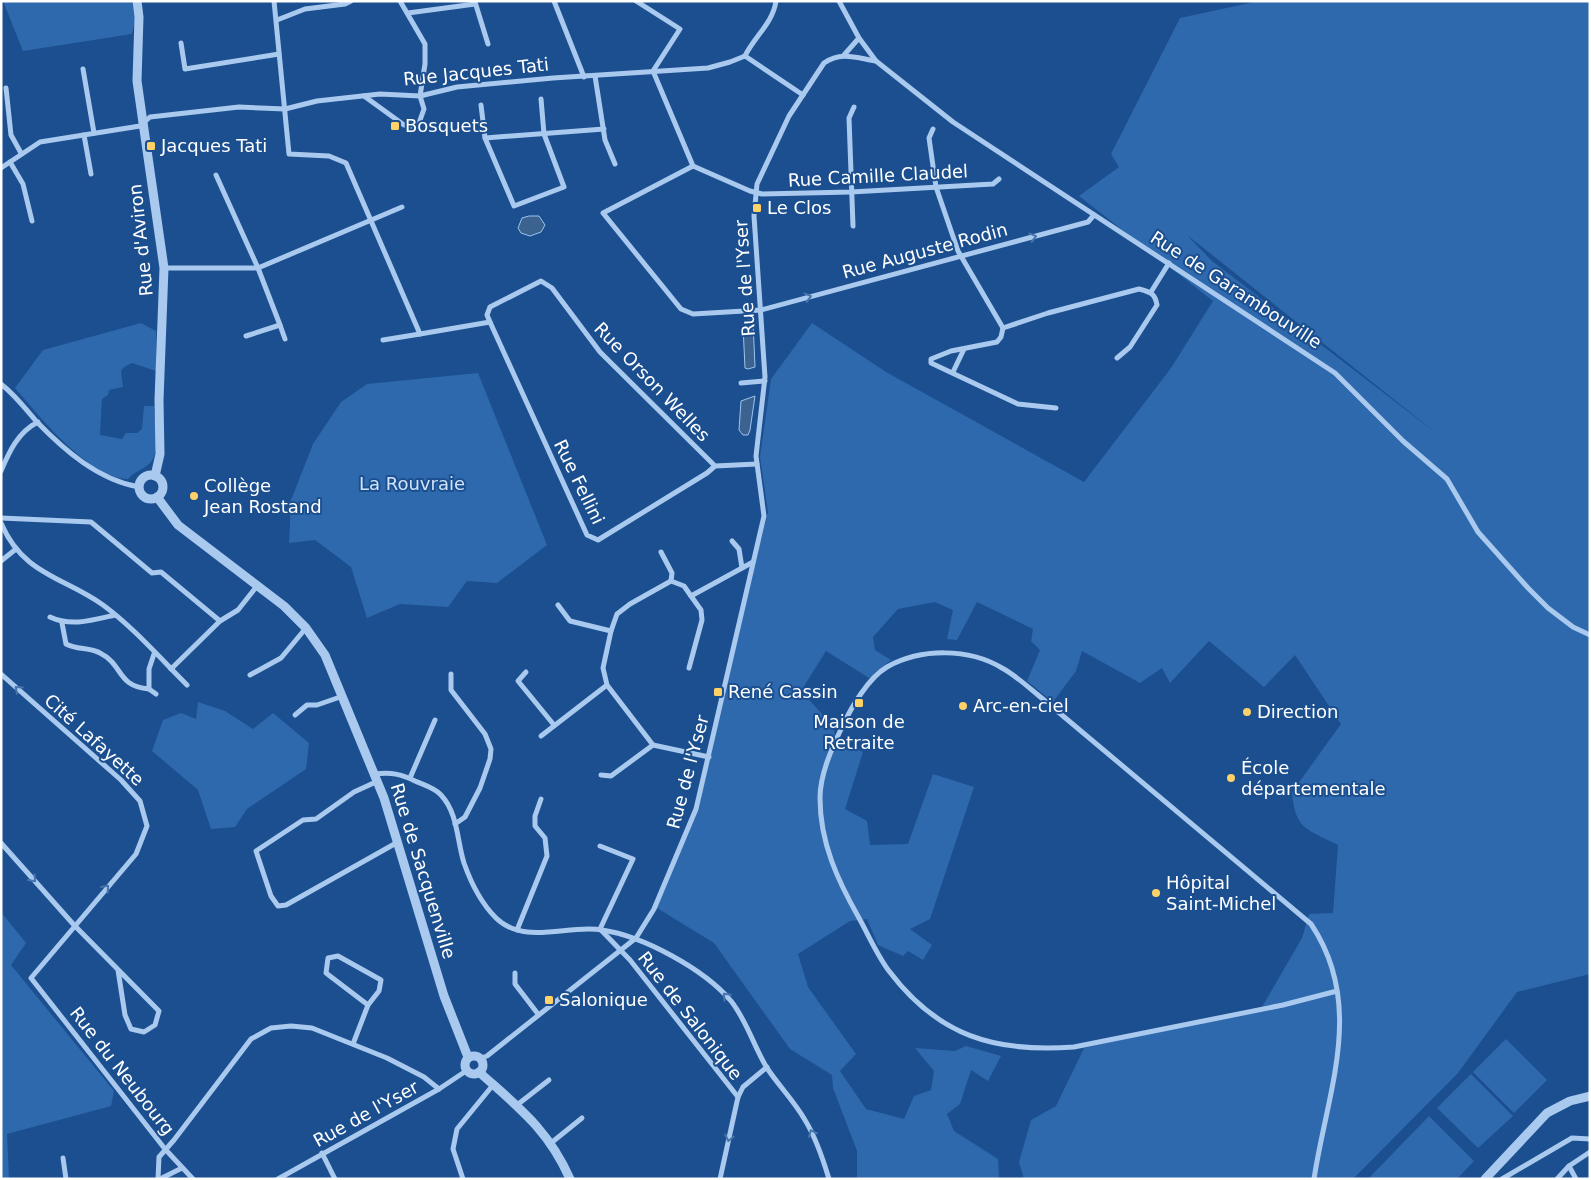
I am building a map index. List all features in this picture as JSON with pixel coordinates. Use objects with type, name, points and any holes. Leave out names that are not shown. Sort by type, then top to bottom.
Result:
[{"type":"street","name":"Rue d'Aviron","points":[[137,1],[139,17],[137,81],[164,268],[159,400],[160,454],[155,476]]},
{"type":"street","points":[[274,1],[289,154],[328,156],[346,164],[420,334]]},
{"type":"street","points":[[277,20],[305,9],[346,4],[351,1]]},
{"type":"street","points":[[364,96],[393,118],[410,126],[419,123],[424,109],[420,96],[425,64],[425,44],[400,1]]},
{"type":"street","points":[[554,1],[584,77]]},
{"type":"street","points":[[636,1],[680,29],[653,71],[693,166],[756,193]]},
{"type":"street","points":[[776,1],[772,16],[752,41],[745,56],[803,95]]},
{"type":"street","name":"Rue de Garambouville","points":[[839,1],[859,38],[876,61],[953,122],[1335,374],[1402,441],[1447,479],[1478,532],[1528,588],[1548,608],[1573,626],[1590,635]]},
{"type":"street","points":[[408,13],[475,3],[488,44]]},
{"type":"street","name":"Rue de l'Yser","points":[[480,1058],[636,938],[654,909],[687,835],[696,809],[764,516],[757,464],[757,443],[764,382],[754,216],[756,193],[760,175],[769,155],[824,62],[844,55],[859,38]]},
{"type":"street","points":[[181,43],[185,69],[279,54]]},
{"type":"street","points":[[844,55],[876,61]]},
{"type":"street","name":"Rue Jacques Tati","points":[[1,168],[40,142],[140,126],[150,117],[240,107],[285,109],[317,101],[380,94],[420,96],[457,87],[553,78],[708,68],[745,56]]},
{"type":"street","points":[[83,69],[94,133]]},
{"type":"street","points":[[595,76],[604,129],[604,140],[615,164]]},
{"type":"street","points":[[6,88],[11,135],[21,153]]},
{"type":"street","points":[[481,105],[485,138],[514,206],[564,187],[544,134],[541,99]]},
{"type":"street","points":[[853,226],[848,118],[854,107]]},
{"type":"street","points":[[485,138],[604,129]]},
{"type":"street","points":[[933,129],[929,138],[941,208],[961,256],[1003,328],[1001,337],[997,342],[931,359],[931,363],[1018,404],[1056,408]]},
{"type":"street","points":[[84,135],[91,174]]},
{"type":"street","points":[[10,162],[23,184],[32,221]]},
{"type":"street","name":"Rue Auguste Rodin","points":[[693,166],[603,213],[684,312],[693,314],[761,310],[1088,222],[1094,215]]},
{"type":"street","points":[[216,175],[258,268],[286,339]]},
{"type":"street","name":"Rue Camille Claudel","points":[[756,193],[851,192],[992,184],[999,179]]},
{"type":"street","points":[[164,268],[258,268],[402,207]]},
{"type":"street","points":[[1151,292],[1169,263]]},
{"type":"street","name":"Rue Orson Welles","points":[[490,322],[487,315],[490,308],[541,281],[552,288],[600,352],[714,466]]},
{"type":"street","points":[[1003,328],[1048,313],[1139,289],[1151,292],[1156,298],[1157,305],[1130,347],[1118,358]]},
{"type":"street","points":[[383,340],[490,322]]},
{"type":"street","name":"Rue Fellini","points":[[490,322],[587,536],[598,540],[707,473],[714,466]]},
{"type":"street","points":[[246,336],[280,325]]},
{"type":"street","points":[[952,372],[964,349]]},
{"type":"street","points":[[741,383],[764,382]]},
{"type":"street","points":[[1,384],[74,456],[101,475],[122,485],[139,488],[145,497],[157,497],[161,492],[162,484],[155,476],[144,477],[139,488]]},
{"type":"street","points":[[1,471],[8,454],[23,431],[38,422]]},
{"type":"street","points":[[714,466],[757,464]]},
{"type":"street","name":"Rue de Sacquenville","points":[[157,497],[178,525],[284,606],[306,628],[325,656],[377,777],[444,996],[468,1057]]},
{"type":"street","points":[[1,518],[91,522],[152,573],[161,572],[220,621]]},
{"type":"street","points":[[1,523],[7,537],[16,549],[39,571],[102,604],[115,614],[187,685]]},
{"type":"street","points":[[732,540],[739,549],[742,568]]},
{"type":"street","points":[[1,561],[16,549]]},
{"type":"street","points":[[661,552],[672,574],[671,581]]},
{"type":"street","points":[[691,596],[753,562]]},
{"type":"street","points":[[671,581],[684,586],[701,610],[702,620],[689,668]]},
{"type":"street","points":[[671,581],[630,604],[617,614],[611,631],[603,668],[607,685],[653,745],[708,758]]},
{"type":"street","points":[[171,669],[220,621],[238,610],[257,586]]},
{"type":"street","points":[[558,605],[570,621],[611,631]]},
{"type":"street","points":[[50,617],[62,623],[87,621],[115,614]]},
{"type":"street","points":[[62,623],[66,644],[72,648],[99,652],[110,660],[129,685],[149,689],[156,694]]},
{"type":"street","points":[[250,675],[281,658],[306,628]]},
{"type":"street","points":[[1314,1179],[1338,1064],[1339,1011],[1337,991],[1326,950],[1311,924],[1002,667],[970,654],[948,652],[915,656],[886,668],[854,700],[834,744],[820,797],[824,829],[833,870],[888,969],[907,993],[933,1018],[982,1040],[1007,1046],[1041,1049],[1074,1047],[1283,1005],[1337,991]]},
{"type":"street","points":[[149,689],[149,669],[154,654]]},
{"type":"street","points":[[526,672],[518,681],[554,725]]},
{"type":"street","name":"Cité Lafayette","points":[[1,674],[121,780],[140,801],[148,826],[136,854],[74,924],[31,978]]},
{"type":"street","points":[[451,674],[451,690],[485,734],[491,749],[490,759],[480,788],[466,818],[455,824]]},
{"type":"street","points":[[541,736],[607,685]]},
{"type":"street","points":[[295,715],[307,705],[317,705],[343,696]]},
{"type":"street","points":[[410,778],[435,720]]},
{"type":"street","points":[[601,775],[611,776],[653,745]]},
{"type":"street","points":[[398,842],[286,905],[278,906],[271,896],[256,851],[303,820],[316,819],[377,777],[395,772],[441,795],[455,824],[464,862],[478,896],[497,918],[517,930],[535,932],[600,929],[636,938],[646,945],[684,962],[710,979],[732,1002],[767,1067],[806,1120],[822,1154],[829,1179]]},
{"type":"street","points":[[517,930],[548,856],[545,838],[535,826],[535,816],[541,799]]},
{"type":"street","points":[[1,843],[74,924],[159,1011],[156,1025],[144,1032],[131,1029],[125,1014],[118,970]]},
{"type":"street","points":[[600,846],[632,858],[600,929]]},
{"type":"street","name":"Rue de Salonique","points":[[600,929],[621,951],[738,1097]]},
{"type":"street","points":[[353,1044],[368,1005],[379,991],[382,980],[338,956],[328,958],[326,973],[368,1005]]},
{"type":"street","points":[[515,973],[515,984],[538,1014]]},
{"type":"street","name":"Rue du Neubourg","points":[[31,978],[165,1149],[193,1179]]},
{"type":"street","points":[[182,1168],[159,1179],[159,1157],[251,1039],[271,1028],[291,1026],[312,1028],[353,1044],[424,1077],[439,1089]]},
{"type":"street","points":[[475,1056],[480,1058],[483,1067],[479,1072],[474,1074],[466,1071],[464,1064],[468,1057],[475,1056]]},
{"type":"street","points":[[720,1179],[738,1097],[743,1087],[767,1067]]},
{"type":"street","name":"Rue de l'Yser","points":[[278,1179],[439,1089],[466,1071]]},
{"type":"street","points":[[479,1072],[517,1105],[551,1143],[570,1179]]},
{"type":"street","points":[[517,1105],[549,1080]]},
{"type":"street","points":[[462,1179],[454,1149],[457,1129],[493,1085]]},
{"type":"street","points":[[1486,1179],[1547,1113],[1570,1101],[1590,1096]]},
{"type":"street","points":[[551,1143],[582,1118]]},
{"type":"street","points":[[1502,1179],[1572,1138],[1590,1139]]},
{"type":"street","points":[[1557,1179],[1569,1166],[1590,1152]]},
{"type":"street","points":[[322,1154],[335,1179]]},
{"type":"street","points":[[62,1158],[66,1179]]},
{"type":"street","points":[[1569,1166],[1576,1179]]},
{"type":"green space","points":[[3,1],[132,1],[135,21],[132,34],[23,51]]},
{"type":"green space","points":[[1259,1],[1590,1],[1590,974],[1517,992],[1458,1073],[1353,1179],[1024,1179],[1019,1162],[1031,1120],[1056,1106],[1084,1048],[1262,1007],[1302,938],[1309,914],[1333,913],[1338,845],[1304,827],[1296,814],[1292,792],[1341,724],[1295,655],[1264,687],[1209,641],[1170,683],[1162,668],[1140,683],[1082,651],[1076,671],[1053,702],[1027,681],[1040,650],[1031,641],[1033,629],[977,602],[957,640],[947,639],[953,610],[935,602],[898,609],[873,637],[875,650],[891,660],[869,678],[826,651],[801,691],[834,727],[835,739],[863,752],[845,809],[867,821],[870,845],[908,844],[933,774],[974,787],[930,919],[910,929],[932,945],[923,960],[908,951],[903,956],[878,945],[867,919],[850,921],[798,954],[808,987],[856,1054],[840,1071],[866,1109],[904,1119],[914,1096],[931,1090],[934,1071],[915,1048],[955,1051],[966,1046],[1001,1056],[988,1081],[971,1070],[960,1104],[947,1114],[954,1131],[998,1159],[999,1179],[857,1179],[857,1151],[833,1088],[832,1075],[790,1049],[714,943],[657,908],[699,806],[731,659],[768,512],[760,457],[771,379],[812,323],[886,372],[1084,482],[1171,368],[1213,301],[1079,196],[1119,167],[1111,154],[1180,18]],"holes":[[[1187,235],[1440,436],[1212,261]]]},
{"type":"green space","points":[[141,323],[156,331],[156,371],[132,363],[124,367],[121,371],[123,387],[109,390],[108,395],[102,399],[100,435],[122,439],[126,433],[137,433],[142,429],[144,406],[154,406],[157,444],[154,458],[128,479],[113,476],[82,458],[51,429],[15,388],[43,350]]},
{"type":"green space","name":"La Rouvraie","points":[[478,373],[547,545],[497,583],[467,581],[448,607],[400,604],[367,618],[351,567],[315,540],[289,543],[291,500],[313,444],[341,402],[367,384]]},
{"type":"green space","points":[[198,702],[225,711],[253,729],[273,713],[309,743],[306,769],[247,809],[235,827],[211,829],[198,790],[152,751],[163,720],[181,713],[196,719]]},
{"type":"green space","points":[[1,912],[26,943],[11,965],[114,1091],[111,1106],[7,1134],[9,1179],[1,1179]]},
{"type":"green space","points":[[1506,1039],[1547,1080],[1514,1113],[1473,1072]]},
{"type":"green space","points":[[1471,1074],[1513,1116],[1478,1148],[1437,1108]]},
{"type":"green space","points":[[1429,1116],[1474,1161],[1457,1179],[1368,1179]]},
{"type":"shaded area","points":[[539,216],[545,225],[541,232],[530,236],[521,233],[518,228],[522,218]]},
{"type":"shaded area","points":[[744,321],[753,321],[755,367],[748,369],[745,368],[743,326]]},
{"type":"shaded area","points":[[755,396],[750,430],[748,435],[743,435],[739,430],[741,401]]},
{"type":"place","name":"Bosquets","points":[[395,126]]},
{"type":"place","name":"Jacques Tati","points":[[151,146]]},
{"type":"place","name":"Le Clos","points":[[757,208]]},
{"type":"place","name":"Collège Jean Rostand","points":[[194,496]]},
{"type":"place","name":"René Cassin","points":[[718,692]]},
{"type":"place","name":"Maison de Retraite","points":[[859,703]]},
{"type":"place","name":"Arc-en-ciel","points":[[963,706]]},
{"type":"place","name":"Direction","points":[[1247,712]]},
{"type":"place","name":"École départementale","points":[[1231,778]]},
{"type":"place","name":"Hôpital Saint-Michel","points":[[1156,893]]},
{"type":"place","name":"Salonique","points":[[549,1000]]}]
